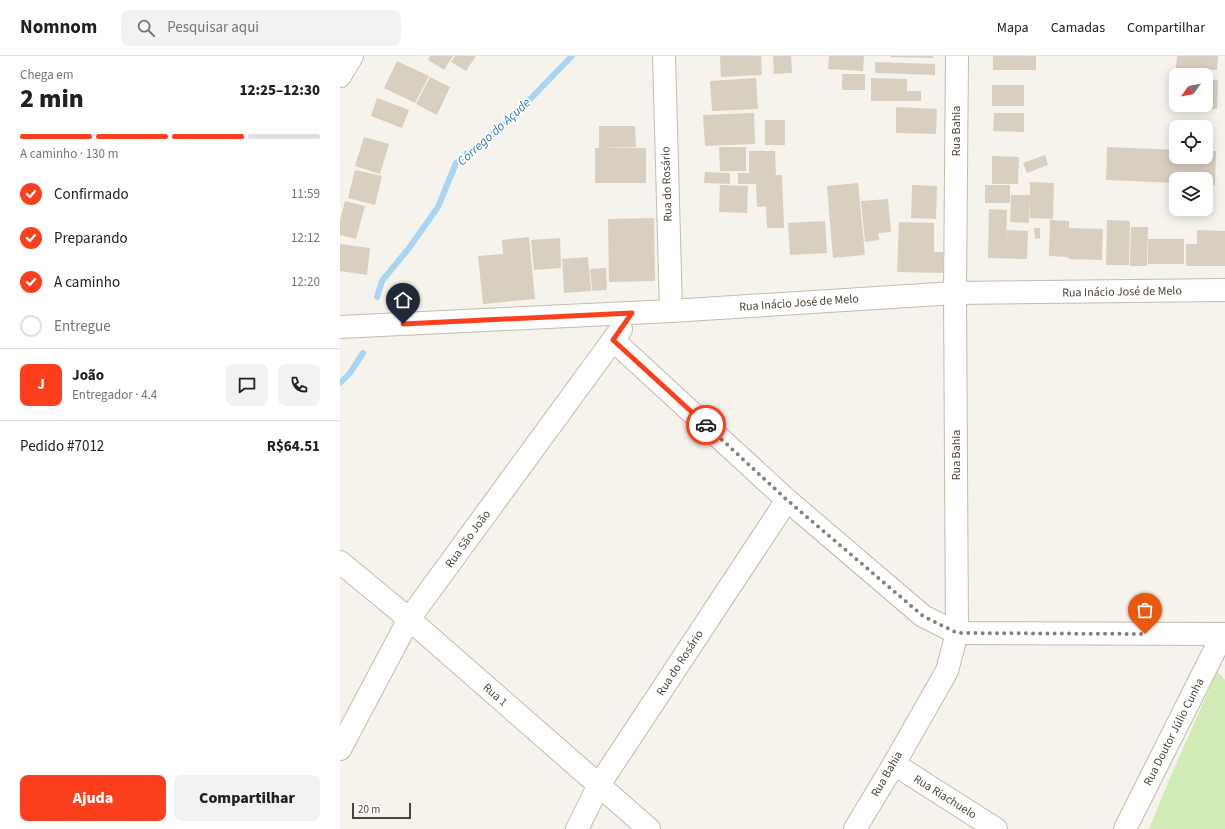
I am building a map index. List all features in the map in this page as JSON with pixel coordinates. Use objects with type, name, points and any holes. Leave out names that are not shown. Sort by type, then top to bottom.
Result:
[{"type":"street","points":[[340,76],[352,56]]},
{"type":"street","name":"Rua do Rosário","points":[[664,56],[671,311]]},
{"type":"street","name":"Rua Bahia","points":[[855,829],[947,671],[957,633],[955,294],[957,56]]},
{"type":"street","name":"Rua Inácio José de Melo","points":[[340,327],[671,311],[955,294],[1225,290]]},
{"type":"street","name":"Rua São João","points":[[340,749],[409,619],[632,313]]},
{"type":"street","points":[[613,340],[787,500],[923,616],[957,633],[1224,634]]},
{"type":"street","name":"Rua do Rosário","points":[[577,829],[599,786],[787,500]]},
{"type":"street","name":"Rua 1","points":[[340,562],[409,619],[649,829]]},
{"type":"street","name":"Rua Doutor Júlio Cunha","points":[[1125,829],[1224,634]]},
{"type":"street","name":"Rua Riachuelo","points":[[894,764],[996,829]]},
{"type":"green space","points":[[1217,671],[1225,680],[1225,829],[1149,829],[1164,792]]},
{"type":"building","points":[[430,56],[453,56],[444,70],[428,60]]},
{"type":"building","points":[[455,56],[476,56],[466,71],[451,62]]},
{"type":"building","points":[[720,56],[761,56],[762,75],[721,77]]},
{"type":"building","points":[[773,56],[791,56],[792,73],[774,74]]},
{"type":"building","points":[[829,56],[864,56],[863,71],[828,69]]},
{"type":"building","points":[[933,56],[933,58],[890,57]]},
{"type":"building","points":[[993,56],[1036,56],[1036,70],[993,70]]},
{"type":"building","points":[[1177,56],[1218,56],[1217,70],[1213,70],[1213,68],[1176,68]]},
{"type":"building","points":[[397,61],[429,76],[415,103],[384,88]]},
{"type":"building","points":[[875,62],[935,64],[935,75],[875,73]]},
{"type":"building","points":[[842,74],[865,74],[865,90],[842,90]]},
{"type":"building","points":[[430,77],[450,87],[437,115],[416,104]]},
{"type":"building","points":[[756,78],[758,109],[712,111],[710,81]]},
{"type":"building","points":[[871,78],[907,79],[907,91],[921,91],[921,101],[871,101]]},
{"type":"building","points":[[1213,80],[1218,80],[1217,109],[1213,109]]},
{"type":"building","points":[[992,85],[1024,85],[1024,106],[992,106]]},
{"type":"building","points":[[377,98],[409,110],[402,128],[371,116]]},
{"type":"building","points":[[896,107],[937,109],[936,134],[896,133]]},
{"type":"building","points":[[754,113],[755,144],[705,146],[703,115]]},
{"type":"building","points":[[994,113],[1024,113],[1024,132],[993,131]]},
{"type":"building","points":[[765,120],[785,120],[785,145],[765,145]]},
{"type":"building","points":[[599,126],[635,126],[636,147],[599,148]]},
{"type":"building","points":[[364,137],[389,144],[380,174],[355,166]]},
{"type":"building","points":[[719,147],[746,147],[746,171],[720,171]]},
{"type":"building","points":[[1107,147],[1169,150],[1169,164],[1213,164],[1213,151],[1216,151],[1215,185],[1213,185],[1213,172],[1169,172],[1169,183],[1106,180]]},
{"type":"building","points":[[595,148],[646,148],[646,183],[595,183]]},
{"type":"building","points":[[749,151],[775,151],[776,175],[782,175],[784,228],[767,228],[766,206],[757,207],[756,184],[738,184],[738,173],[749,173]]},
{"type":"building","points":[[1045,155],[1048,165],[1027,173],[1023,163]]},
{"type":"building","points":[[992,156],[1019,157],[1018,184],[992,184]]},
{"type":"building","points":[[355,170],[382,176],[375,205],[348,198]]},
{"type":"building","points":[[705,172],[730,173],[730,184],[704,183]]},
{"type":"building","points":[[1030,182],[1054,183],[1053,219],[1030,218],[1030,200],[1029,223],[1010,222],[1011,195],[1030,195]]},
{"type":"building","points":[[858,183],[865,255],[833,258],[827,186]]},
{"type":"building","points":[[720,185],[748,186],[747,213],[719,212]]},
{"type":"building","points":[[912,185],[937,186],[936,219],[911,218]]},
{"type":"building","points":[[985,185],[1010,185],[1010,203],[985,203]]},
{"type":"building","points":[[888,199],[891,232],[878,233],[879,240],[865,242],[861,201]]},
{"type":"building","points":[[345,201],[365,206],[356,239],[340,235],[340,221]]},
{"type":"building","points":[[989,209],[1007,210],[1006,247],[1007,230],[1028,231],[1027,259],[988,258]]},
{"type":"building","points":[[654,218],[655,281],[609,282],[608,219]]},
{"type":"building","points":[[1050,220],[1069,221],[1069,228],[1103,229],[1102,260],[1068,259],[1069,257],[1049,256]]},
{"type":"building","points":[[1107,220],[1130,221],[1129,265],[1106,265]]},
{"type":"building","points":[[825,221],[827,253],[790,255],[788,223]]},
{"type":"building","points":[[899,222],[934,223],[934,252],[943,252],[943,273],[897,272]]},
{"type":"building","points":[[1131,227],[1148,227],[1147,266],[1130,266]]},
{"type":"building","points":[[1034,228],[1040,228],[1040,238],[1035,239]]},
{"type":"building","points":[[1197,230],[1225,231],[1225,266],[1186,266],[1186,244],[1197,244]]},
{"type":"building","points":[[529,237],[535,299],[483,304],[478,256],[503,254],[502,240]]},
{"type":"building","points":[[560,238],[561,268],[534,270],[531,240]]},
{"type":"building","points":[[1148,239],[1184,239],[1184,264],[1148,264]]},
{"type":"building","points":[[340,244],[370,248],[367,275],[340,271]]},
{"type":"building","points":[[588,257],[591,291],[564,293],[562,259]]},
{"type":"building","points":[[606,268],[607,290],[592,291],[590,269]]},
{"type":"waterway","name":"Córrego do Açude","points":[[377,297],[382,281],[409,248],[438,207],[456,163],[509,121],[572,56]]},
{"type":"waterway","name":"Córrego do Açude","points":[[340,383],[350,373],[363,353]]},
{"type":"way so far","points":[[706,425],[787,500],[923,616],[957,633],[1145,634]]},
{"type":"route","points":[[403,324],[632,313],[613,340],[706,425]]}]
